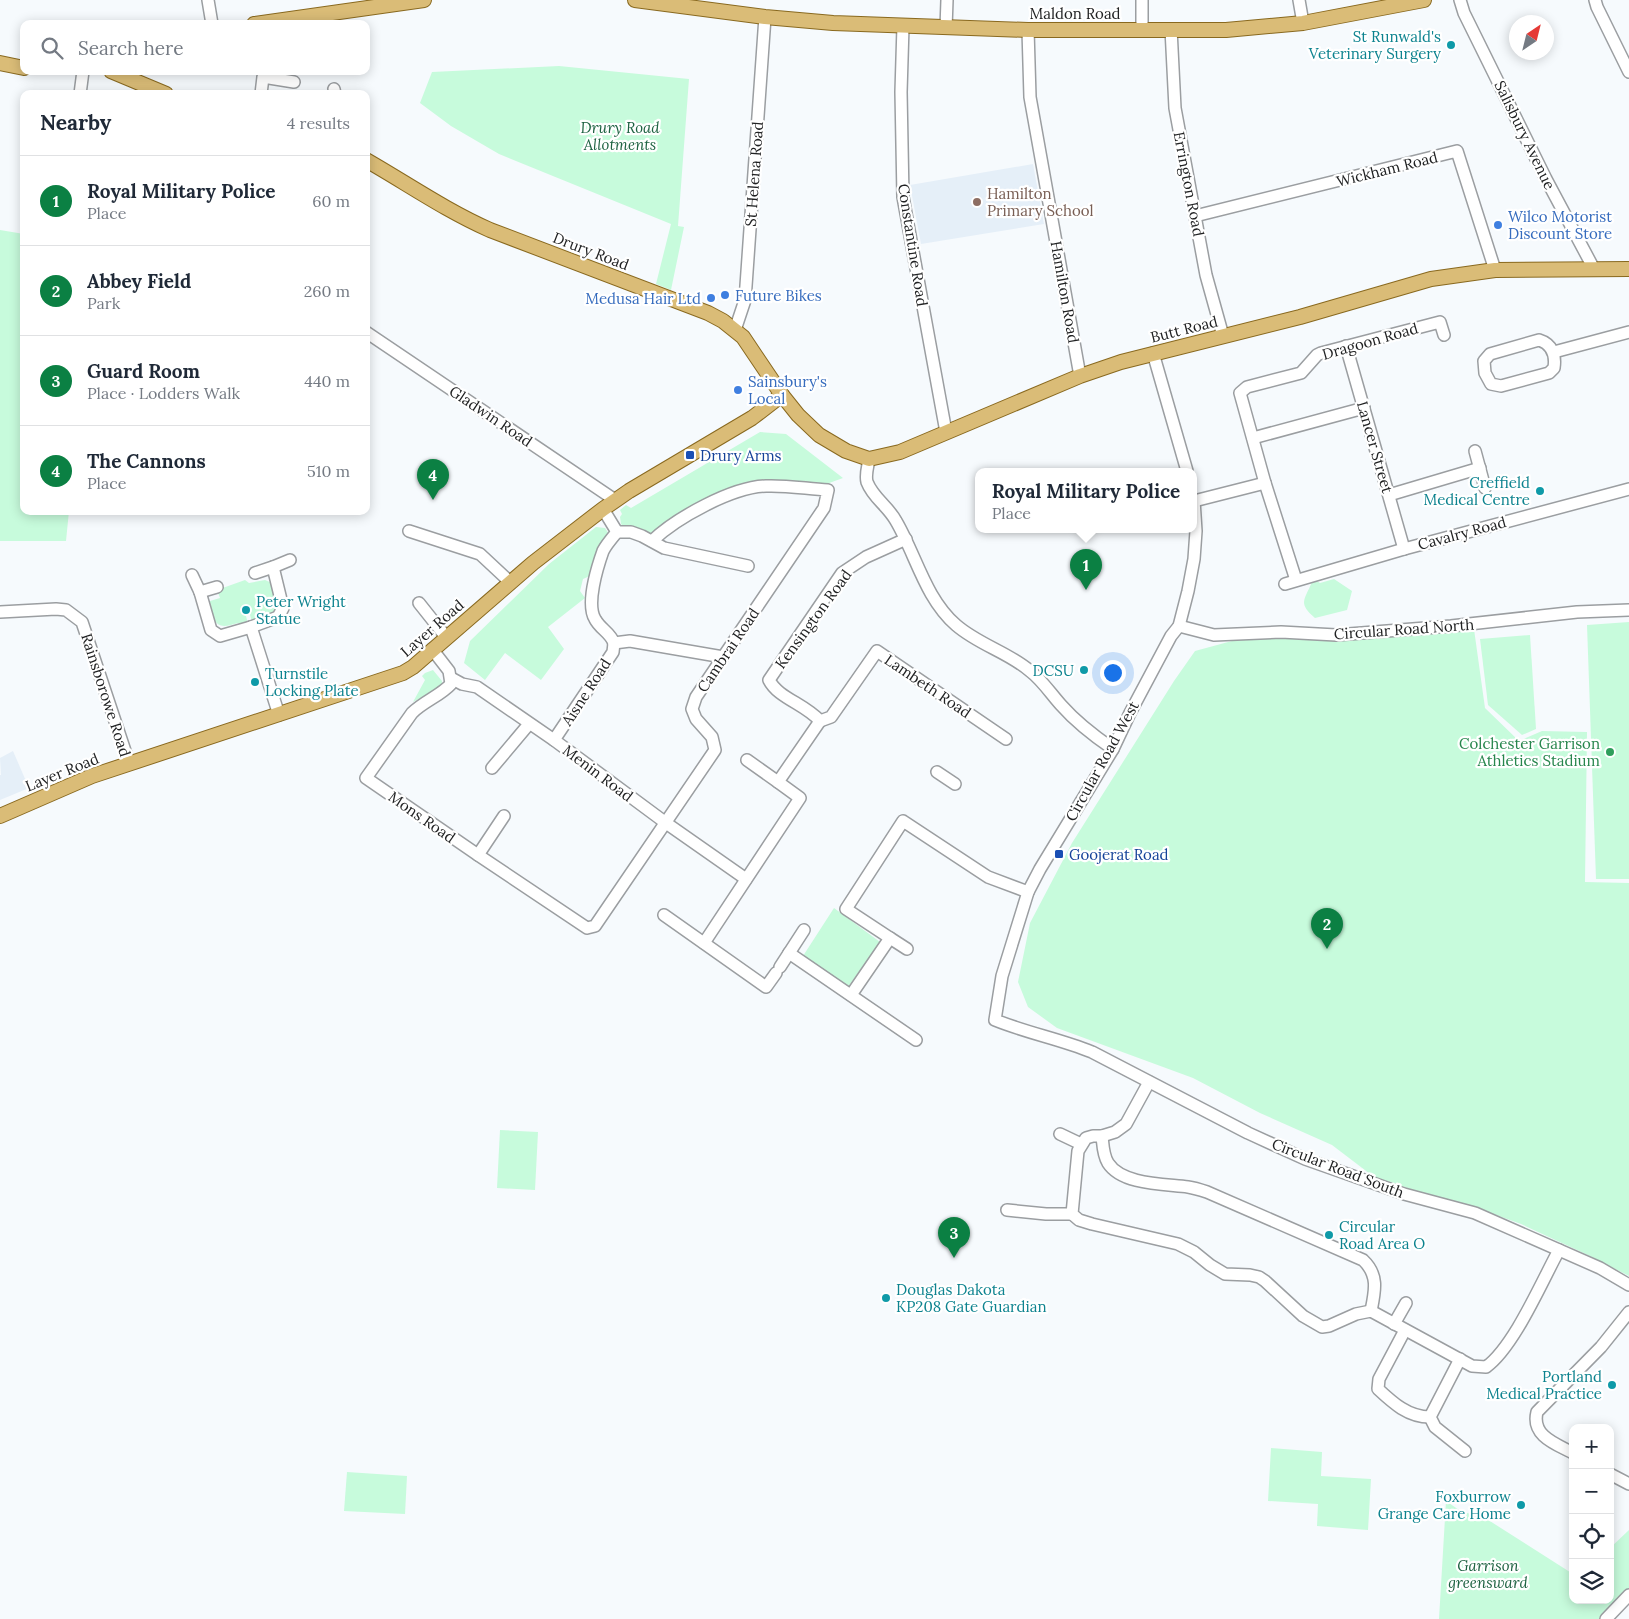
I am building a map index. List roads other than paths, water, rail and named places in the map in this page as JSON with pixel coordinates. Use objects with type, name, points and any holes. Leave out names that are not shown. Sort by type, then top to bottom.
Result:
[{"type":"main road","points":[[282,20],[424,0]]},
{"type":"main road","name":"Maldon Road","points":[[635,0],[765,17],[833,23],[1028,30],[1226,30],[1303,23],[1424,0]]},
{"type":"main road","points":[[0,63],[20,67]]},
{"type":"main road","points":[[121,75],[157,90]]},
{"type":"main road","points":[[147,75],[148,86]]},
{"type":"main road","name":"Drury Road","points":[[370,163],[426,198],[490,230],[723,320],[746,342],[782,395]]},
{"type":"main road","name":"Butt Road","points":[[869,459],[900,452],[1080,376],[1153,353],[1300,317],[1431,279],[1495,270],[1629,269]]},
{"type":"main road","points":[[782,395],[798,415],[819,435],[846,451],[869,459]]},
{"type":"main road","name":"Layer Road","points":[[0,816],[57,790],[128,763],[392,678],[412,667],[532,563],[615,500],[752,418],[782,395]]},
{"type":"street","points":[[208,0],[211,20]]},
{"type":"street","points":[[946,28],[947,0]]},
{"type":"street","points":[[1142,0],[1142,29]]},
{"type":"street","points":[[1299,0],[1303,23]]},
{"type":"street","name":"Salisbury Avenue","points":[[1460,0],[1464,13],[1538,162],[1594,269]]},
{"type":"street","points":[[1595,0],[1597,8],[1629,72]]},
{"type":"street","name":"St Helena Road","points":[[735,330],[745,300],[765,17]]},
{"type":"street","name":"Constantine Road","points":[[903,26],[901,92],[903,198],[946,432]]},
{"type":"street","name":"Errington Road","points":[[1171,29],[1175,108],[1206,275],[1223,336]]},
{"type":"street","name":"Hamilton Road","points":[[1028,30],[1030,97],[1080,376]]},
{"type":"street","points":[[81,90],[82,75]]},
{"type":"street","points":[[261,90],[263,77],[294,82]]},
{"type":"street","name":"Wickham Road","points":[[1195,216],[1457,151],[1495,270]]},
{"type":"street","name":"Dragoon Road","points":[[1265,483],[1240,393],[1247,386],[1300,373],[1317,355],[1346,346],[1440,322],[1444,335]]},
{"type":"street","points":[[1554,352],[1629,332]]},
{"type":"street","name":"Gladwin Road","points":[[370,335],[615,500]]},
{"type":"street","points":[[1539,340],[1546,342],[1554,352],[1554,368],[1549,372],[1501,386],[1491,384],[1485,373],[1484,362],[1490,354],[1539,340]]},
{"type":"street","name":"Lancer Street","points":[[1346,346],[1404,548]]},
{"type":"street","points":[[1153,353],[1186,468]]},
{"type":"street","points":[[1253,438],[1364,408]]},
{"type":"street","points":[[1475,451],[1485,488]]},
{"type":"street","points":[[869,459],[866,479],[874,495],[895,518],[931,594],[956,625],[981,644],[1013,659],[1032,672],[1062,706],[1095,737],[1113,749]]},
{"type":"street","points":[[1389,495],[1480,468]]},
{"type":"street","points":[[1197,500],[1265,483]]},
{"type":"street","name":"Cavalry Road","points":[[1265,483],[1290,582],[1404,548],[1629,489]]},
{"type":"street","name":"Cambrai Road","points":[[587,928],[595,926],[715,750],[712,737],[696,719],[692,709],[696,697],[824,508],[828,490],[766,486],[737,492],[715,501],[672,524],[652,541]]},
{"type":"street","points":[[603,509],[616,532],[631,532],[664,548],[748,566]]},
{"type":"street","points":[[409,531],[480,554],[510,582]]},
{"type":"street","name":"Aisne Road","points":[[554,740],[612,652],[614,643],[611,635],[596,621],[591,604],[604,550],[616,532]]},
{"type":"street","name":"Circular Road West","points":[[995,1020],[1002,976],[1028,892],[1113,749],[1170,636],[1179,626],[1194,559],[1196,533]]},
{"type":"street","name":"Kensington Road","points":[[820,721],[812,712],[773,689],[768,680],[842,573],[866,556],[906,539]]},
{"type":"street","points":[[255,573],[290,560]]},
{"type":"street","points":[[192,575],[200,592],[211,630],[220,636],[278,617],[283,608],[273,567]]},
{"type":"street","points":[[200,592],[217,587]]},
{"type":"street","points":[[419,604],[446,637]]},
{"type":"street","name":"Rainsborowe Road","points":[[0,612],[66,610],[82,622],[128,763]]},
{"type":"street","name":"Circular Road North","points":[[1179,626],[1214,635],[1281,632],[1336,635],[1451,626],[1577,612],[1629,610]]},
{"type":"street","points":[[251,627],[279,715]]},
{"type":"street","name":"Aisne Road","points":[[614,643],[630,641],[723,657]]},
{"type":"street","points":[[432,649],[456,681]]},
{"type":"street","name":"Lambeth Road","points":[[820,721],[831,718],[877,651],[1006,739]]},
{"type":"street","name":"Menin Road","points":[[456,681],[477,687],[746,878]]},
{"type":"street","name":"Mons Road","points":[[456,681],[446,690],[420,705],[412,713],[366,778],[587,928]]},
{"type":"street","points":[[778,782],[820,721]]},
{"type":"street","points":[[492,768],[529,724]]},
{"type":"street","points":[[704,943],[800,798],[747,760]]},
{"type":"street","points":[[937,772],[955,784]]},
{"type":"street","points":[[478,855],[504,816]]},
{"type":"street","points":[[907,949],[846,909],[903,821],[988,876],[1028,892]]},
{"type":"street","points":[[664,916],[766,987],[804,930]]},
{"type":"street","points":[[851,995],[890,938]]},
{"type":"street","points":[[789,953],[916,1040]]},
{"type":"street","name":"Circular Road South","points":[[995,1020],[1014,1028],[1065,1041],[1092,1052],[1248,1133],[1305,1159],[1404,1194],[1474,1213],[1600,1268],[1629,1285]]},
{"type":"street","points":[[1072,1214],[1078,1151],[1081,1144],[1086,1138],[1115,1132],[1126,1124],[1149,1082]]},
{"type":"street","points":[[1060,1134],[1081,1144]]},
{"type":"street","points":[[1102,1136],[1105,1157],[1116,1171],[1155,1185],[1188,1187],[1207,1192],[1363,1260],[1371,1267],[1374,1274],[1371,1311]]},
{"type":"street","points":[[1007,1210],[1046,1218],[1072,1214],[1079,1220],[1092,1224],[1178,1244],[1194,1252],[1225,1274],[1259,1277],[1303,1316],[1322,1327],[1329,1326],[1356,1314],[1371,1311],[1478,1368],[1486,1367],[1490,1364],[1504,1348],[1531,1305],[1559,1250]]},
{"type":"street","points":[[1394,1324],[1406,1303]]},
{"type":"street","points":[[1569,1451],[1547,1439],[1538,1430],[1535,1419],[1537,1412],[1601,1347],[1629,1312]]},
{"type":"street","points":[[1405,1330],[1379,1379],[1378,1389],[1410,1414],[1430,1417]]},
{"type":"street","points":[[1430,1417],[1460,1359]]},
{"type":"street","points":[[1430,1417],[1435,1427],[1458,1440],[1466,1451]]},
{"type":"street","points":[[1614,1476],[1629,1484]]},
{"type":"street","points":[[1606,1619],[1629,1595]]},
{"type":"place","name":"St Runwald's Veterinary Surgery","points":[[1451,45]]},
{"type":"place","name":"Hamilton Primary School","points":[[977,202]]},
{"type":"place","name":"Wilco Motorist Discount Store","points":[[1498,225]]},
{"type":"place","name":"Future Bikes","points":[[725,295]]},
{"type":"place","name":"Medusa Hair Ltd","points":[[711,298]]},
{"type":"place","name":"Sainsbury's Local","points":[[738,390]]},
{"type":"place","name":"Drury Arms","points":[[690,455]]},
{"type":"place","name":"Creffield Medical Centre","points":[[1540,491]]},
{"type":"place","name":"The Cannons","points":[[433,500]]},
{"type":"place","name":"Royal Military Police","points":[[1086,590]]},
{"type":"place","name":"Peter Wright Statue","points":[[246,610]]},
{"type":"place","name":"DCSU","points":[[1084,670]]},
{"type":"place","name":"Turnstile Locking Plate","points":[[255,682]]},
{"type":"place","name":"Colchester Garrison Athletics Stadium","points":[[1610,752]]},
{"type":"place","name":"Goojerat Road","points":[[1059,854]]},
{"type":"place","name":"Abbey Field","points":[[1327,949]]},
{"type":"place","name":"Circular Road Area O","points":[[1329,1235]]},
{"type":"place","name":"Guard Room","points":[[954,1258]]},
{"type":"place","name":"Douglas Dakota KP208 Gate Guardian","points":[[886,1298]]},
{"type":"place","name":"Portland Medical Practice","points":[[1612,1385]]},
{"type":"place","name":"Foxburrow Grange Care Home","points":[[1521,1505]]},
{"type":"park label","name":"Drury Road Allotments","points":[[620,136]]},
{"type":"park label","name":"Garrison greensward","points":[[1488,1574]]}]
